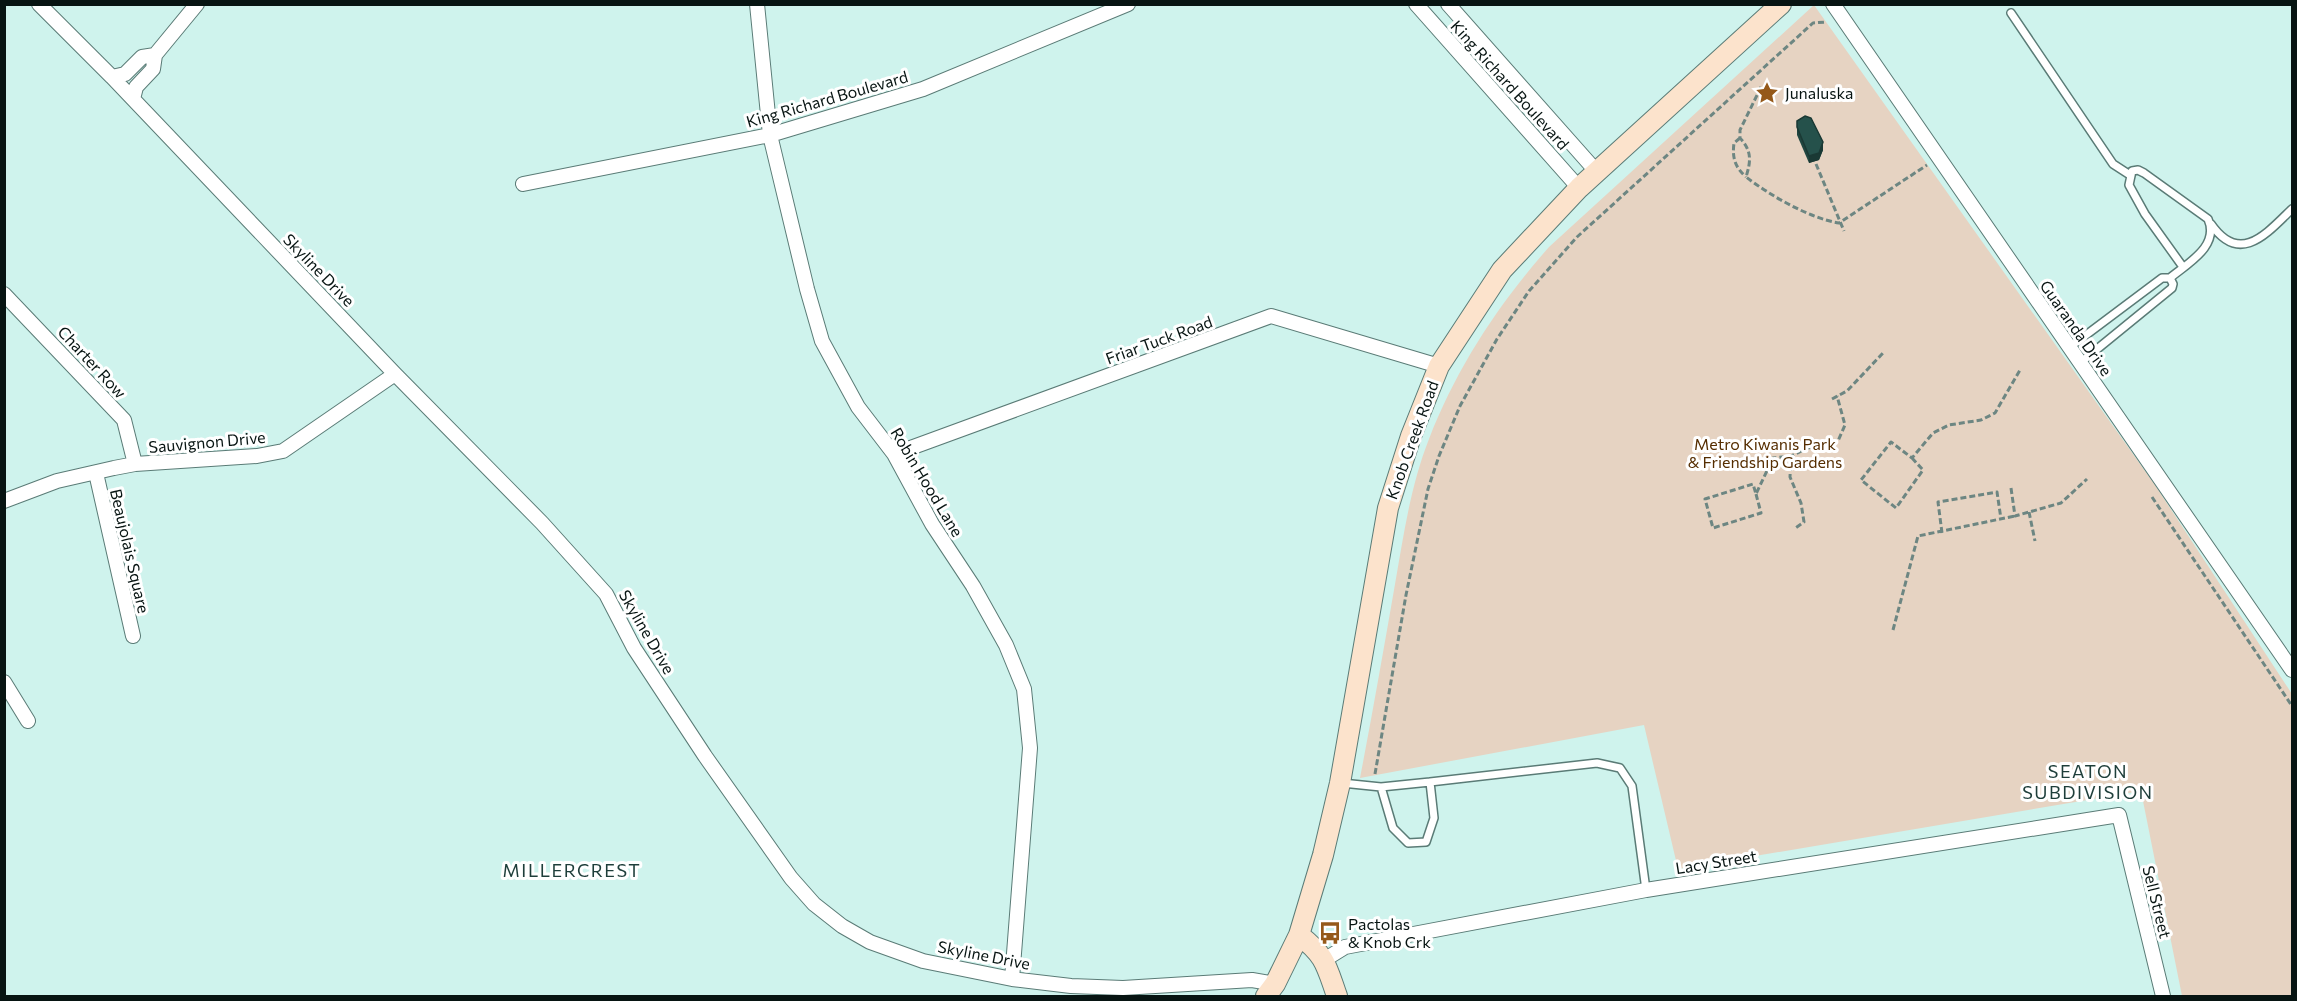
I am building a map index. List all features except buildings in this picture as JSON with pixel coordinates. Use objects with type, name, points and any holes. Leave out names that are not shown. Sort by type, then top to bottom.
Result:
[{"type":"main road","name":"Knob Creek Road","points":[[1270,990],[1299,935],[1323,855],[1340,783],[1388,508],[1411,436],[1439,366],[1502,270],[1579,188],[1781,4]]},
{"type":"main road","points":[[1299,935],[1317,949],[1324,960],[1337,996]]},
{"type":"street","name":"Skyline Drive","points":[[39,4],[112,77],[394,374],[542,523],[606,594],[634,648],[705,756],[791,878],[814,904],[842,926],[870,942],[923,961],[1012,979],[1071,986],[1123,988],[1252,980],[1270,990]]},
{"type":"street","points":[[133,99],[136,87],[153,69],[155,55],[197,4]]},
{"type":"street","name":"Robin Hood Lane","points":[[757,4],[770,135],[807,289],[822,341],[858,407],[894,454],[932,524],[973,586],[1006,645],[1024,689],[1030,748],[1012,979]]},
{"type":"street","name":"King Richard Boulevard","points":[[523,184],[770,135],[924,89],[1128,4]]},
{"type":"street","name":"King Richard Boulevard","points":[[1448,4],[1596,171]]},
{"type":"street","name":"Guaranda Drive","points":[[1833,4],[2292,670]]},
{"type":"street","name":"King Richard Boulevard","points":[[1416,5],[1579,188]]},
{"type":"street","points":[[112,77],[126,74],[142,57],[155,55]]},
{"type":"street","name":"Charter Row","points":[[4,294],[124,420],[135,464]]},
{"type":"street","name":"Friar Tuck Road","points":[[894,454],[1271,316],[1439,366]]},
{"type":"street","name":"Sauvignon Drive","points":[[4,501],[57,481],[135,464],[219,460],[283,451],[394,374]]},
{"type":"street","name":"Beaujolais Square","points":[[96,473],[133,636]]},
{"type":"street","points":[[4,681],[28,721]]},
{"type":"street","name":"Lacy Street","points":[[1324,960],[1346,947],[1646,890],[2119,814]]},
{"type":"street","name":"Sell Street","points":[[2119,814],[2163,996]]},
{"type":"lane","points":[[2011,13],[2113,164],[2130,175]]},
{"type":"lane","points":[[2184,267],[2145,214],[2129,185],[2132,171],[2138,170],[2144,173],[2208,219],[2218,235],[2238,244],[2249,243],[2263,236],[2292,209]]},
{"type":"lane","points":[[2070,347],[2162,278],[2170,278],[2205,249],[2211,224]]},
{"type":"lane","points":[[2080,363],[2172,288],[2170,278]]},
{"type":"lane","points":[[1340,783],[1377,787],[1597,763],[1620,768],[1632,786],[1646,890]]},
{"type":"lane","points":[[1377,787],[1394,828],[1408,843],[1426,842],[1434,818],[1430,782]]},
{"type":"path","points":[[1377,787],[1406,595],[1428,489],[1460,406],[1497,339],[1529,291],[1577,237],[1814,23],[1826,22],[1830,25]]},
{"type":"path","points":[[1746,177],[1751,161],[1748,146],[1740,138],[1740,130],[1761,87]]},
{"type":"path","points":[[1740,138],[1734,142],[1733,152],[1736,168],[1746,177],[1800,209],[1825,220],[1839,223],[1928,164]]},
{"type":"path","points":[[1816,164],[1844,231]]},
{"type":"path","points":[[1832,399],[1847,391],[1883,353]]},
{"type":"path","points":[[1912,458],[1933,434],[1949,425],[1980,420],[1995,413],[2020,370]]},
{"type":"path","points":[[1756,494],[1753,484],[1705,499],[1713,528],[1761,513],[1756,494],[1773,458],[1791,456],[1808,448],[1838,441],[1845,425],[1837,396]]},
{"type":"path","points":[[1891,442],[1912,458],[1923,470],[1896,508],[1860,480],[1891,442]]},
{"type":"path","points":[[1791,456],[1790,477],[1801,503],[1804,522],[1794,529]]},
{"type":"path","points":[[1893,630],[1917,536],[1942,533],[2061,503],[2087,479]]},
{"type":"path","points":[[2011,488],[2015,516]]},
{"type":"path","points":[[1942,533],[1938,502],[1997,492],[2001,519]]},
{"type":"path","points":[[2030,512],[2035,541]]},
{"type":"green space","name":"Metro Kiwanis Park & Friendship Gardens","points":[[1814,5],[2155,485],[2292,694],[2292,996],[2182,996],[2141,791],[1678,869],[1644,725],[1360,778],[1404,532],[1422,457],[1452,387],[1480,338],[1513,291],[1549,247]]},
{"type":"place","name":"Junaluska","points":[[1767,93]]},
{"type":"place","name":"Pactolas & Knob Crk","points":[[1330,933]]},
{"type":"district","name":"SEATON SUBDIVISION","points":[[2088,782]]},
{"type":"district","name":"MILLERCREST","points":[[572,871]]}]
